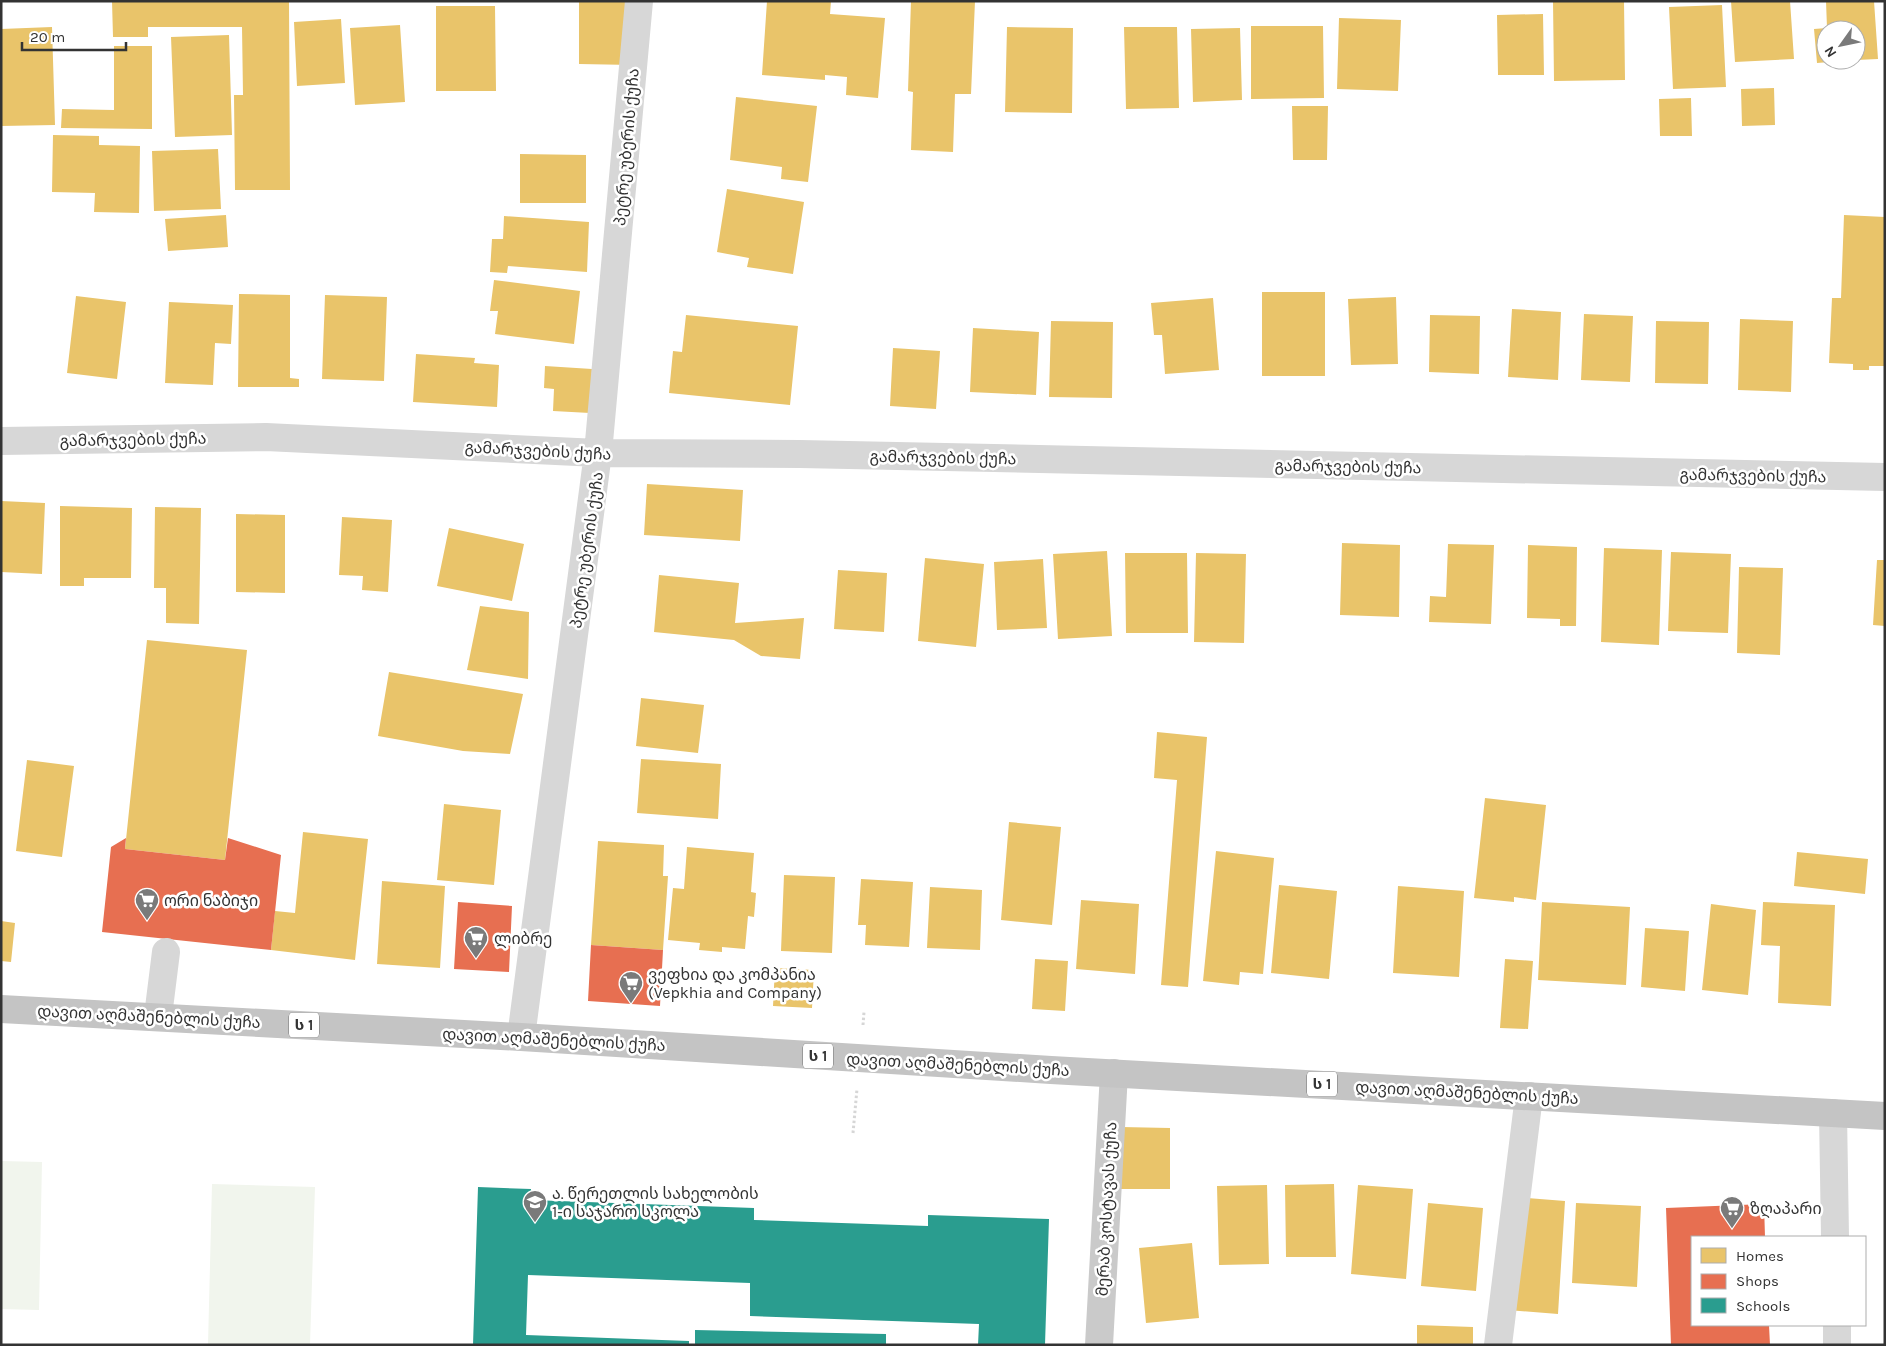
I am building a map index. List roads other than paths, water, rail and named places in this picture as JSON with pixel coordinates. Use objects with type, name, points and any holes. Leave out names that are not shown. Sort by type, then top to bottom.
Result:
[{"type":"highway","name":"დავით აღმაშენებლის ქუჩა","points":[[1,1009],[521,1037],[1041,1070],[1885,1116]]},
{"type":"main road","name":"მერაბ კოსტავას ქუჩა","points":[[1099,1345],[1114,1073]]},
{"type":"street","name":"პეტრე უბერის ქუჩა","points":[[521,1037],[598,454],[639,1]]},
{"type":"street","name":"გამარჯვების ქუჩა","points":[[1,442],[266,437],[598,454],[810,454],[1885,477]]},
{"type":"street","points":[[158,1016],[166,952]]},
{"type":"street","points":[[1498,1345],[1529,1096]]},
{"type":"street","points":[[1832,1113],[1835,1236]]},
{"type":"street","points":[[1837,1326],[1837,1345]]},
{"type":"place","name":"ორი ნაბიჯი","points":[[147,921]]},
{"type":"place","name":"ლიბრე","points":[[476,959]]},
{"type":"place","name":"ვეფხია და კომპანია (Vepkhia and Company)","points":[[631,1004]]},
{"type":"place","name":"ა. წერეთლის სახელობის 1-ი საჯარო სკოლა","points":[[535,1223]]},
{"type":"place","name":"ზღაპარი","points":[[1732,1229]]}]
